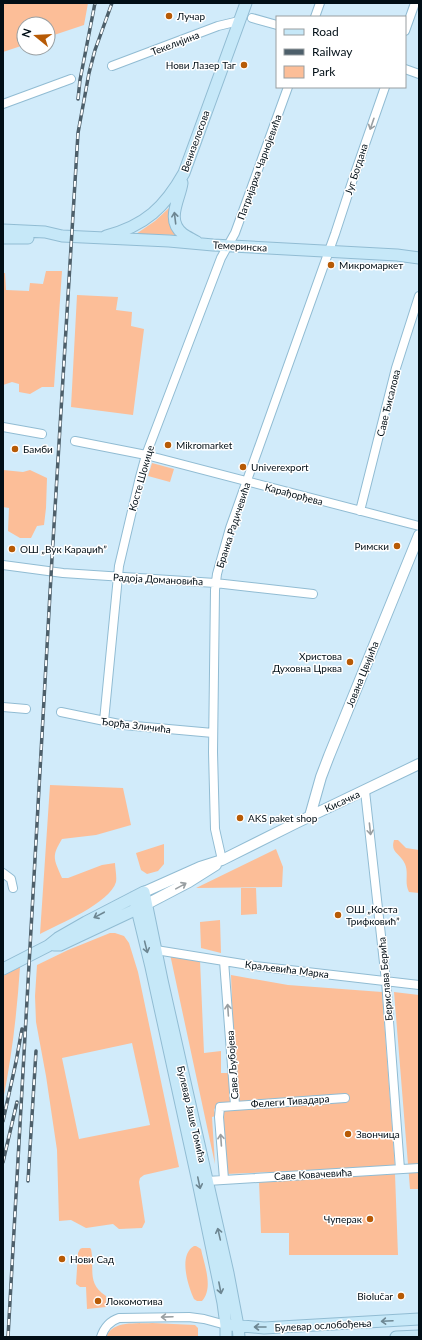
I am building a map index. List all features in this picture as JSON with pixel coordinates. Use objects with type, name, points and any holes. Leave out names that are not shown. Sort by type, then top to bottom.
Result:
[{"type":"main road","name":"Венизелосова","points":[[96,238],[119,232],[138,224],[154,213],[169,198],[184,173],[246,3]]},
{"type":"main road","points":[[184,173],[182,188],[174,211],[175,221],[181,233],[200,244]]},
{"type":"main road","name":"Темеринска","points":[[3,230],[45,232],[62,236],[169,241],[419,258]]},
{"type":"main road","name":"Темеринска","points":[[3,238],[53,239],[62,236]]},
{"type":"main road","name":"Кисачка","points":[[3,969],[48,946],[58,938],[144,892]]},
{"type":"main road","name":"Булевар Јаше Томића","points":[[144,892],[142,907],[152,974],[223,1303],[226,1337]]},
{"type":"main road","name":"Булевар Јаше Томића","points":[[134,897],[142,907],[156,950],[239,1332]]},
{"type":"main road","name":"Кисачка","points":[[48,946],[60,945],[142,907]]},
{"type":"main road","name":"Булевар ослобођења","points":[[226,1325],[239,1332],[264,1328],[419,1320]]},
{"type":"main road","points":[[396,1337],[419,1336]]},
{"type":"street","points":[[314,16],[320,3]]},
{"type":"street","points":[[406,28],[415,3]]},
{"type":"street","points":[[252,18],[276,25]]},
{"type":"street","name":"Текелијина","points":[[112,66],[218,26],[239,21]]},
{"type":"street","points":[[406,69],[419,74]]},
{"type":"street","points":[[3,104],[71,79]]},
{"type":"street","name":"Патријарха Чарнојевића","points":[[228,246],[235,233],[288,88]]},
{"type":"street","name":"Југ Богдана","points":[[329,252],[384,88]]},
{"type":"street","name":"Косте Шокице","points":[[104,721],[121,554],[146,455],[221,258],[228,246]]},
{"type":"street","name":"Бранка Радичевића","points":[[222,860],[215,829],[213,733],[215,583],[230,528],[329,252]]},
{"type":"street","name":"Саве Ђисалова","points":[[360,511],[396,368],[419,296]]},
{"type":"street","points":[[3,427],[42,434]]},
{"type":"street","name":"Карађорђева","points":[[75,441],[146,455],[419,526]]},
{"type":"street","name":"Јована Цвијића","points":[[310,816],[321,777],[329,756],[419,535]]},
{"type":"street","name":"Радоја Домановића","points":[[3,565],[41,571],[215,583],[312,594]]},
{"type":"street","points":[[3,707],[26,709]]},
{"type":"street","name":"Ђорђа Зличића","points":[[60,712],[124,725],[213,733]]},
{"type":"street","name":"Кисачка","points":[[142,907],[194,879],[222,860],[419,764]]},
{"type":"street","name":"Берислава Берића","points":[[365,790],[386,981],[400,1169]]},
{"type":"street","name":"Кисачка","points":[[144,892],[200,867],[222,860]]},
{"type":"street","points":[[3,873],[11,879],[13,888]]},
{"type":"street","name":"Краљевића Марка","points":[[156,950],[255,966],[419,985]]},
{"type":"street","name":"Саве Љубојева","points":[[224,961],[235,1105],[220,1107],[219,1110],[224,1179]]},
{"type":"street","name":"Фелеги Тивадара","points":[[235,1105],[344,1098]]},
{"type":"street","name":"Саве Ковачевића","points":[[207,1181],[419,1168]]},
{"type":"street","points":[[101,1337],[108,1325],[119,1318],[189,1317],[204,1319],[226,1325]]},
{"type":"green space","points":[[3,3],[88,3],[84,25],[56,34],[56,16],[16,16],[16,48],[3,52]]},
{"type":"green space","points":[[169,208],[176,235],[136,234],[155,221]]},
{"type":"green space","points":[[46,271],[62,271],[54,387],[42,387],[30,394],[19,392],[19,384],[12,382],[3,385],[3,273],[5,273],[6,290],[29,291],[30,283],[43,284]]},
{"type":"green space","points":[[77,295],[118,297],[116,310],[132,312],[131,326],[144,329],[133,415],[71,407]]},
{"type":"green space","points":[[152,463],[174,469],[170,482],[148,476]]},
{"type":"green space","points":[[3,470],[23,472],[30,470],[47,478],[44,525],[37,526],[31,538],[20,538],[8,531],[9,508],[3,507]]},
{"type":"green space","points":[[50,785],[123,788],[131,825],[96,835],[62,839],[56,850],[55,858],[62,878],[68,878],[102,865],[115,863],[116,882],[112,890],[94,905],[71,919],[40,934]]},
{"type":"green space","points":[[394,840],[398,840],[406,848],[419,850],[419,893],[409,892],[406,867],[403,860],[393,848]]},
{"type":"green space","points":[[164,844],[164,864],[158,871],[147,874],[141,870],[136,853]]},
{"type":"green space","points":[[276,849],[283,867],[282,887],[196,888]]},
{"type":"green space","points":[[241,888],[256,888],[257,914],[241,915]]},
{"type":"green space","points":[[220,920],[221,953],[201,948],[200,922]]},
{"type":"green space","points":[[110,933],[124,936],[129,943],[138,972],[179,1167],[144,1175],[140,1178],[139,1182],[145,1222],[142,1228],[119,1229],[113,1224],[86,1228],[71,1220],[59,1221],[57,1150],[36,1022],[35,996],[37,965],[68,950]],"holes":[[[132,1043],[150,1125],[79,1139],[62,1058]]]},
{"type":"green space","points":[[170,954],[200,960],[204,1053],[221,1051],[221,1073],[229,1073],[230,1103],[217,1104],[214,1110],[216,1116],[212,1117],[215,1164]]},
{"type":"green space","points":[[20,967],[14,1034],[3,1100],[3,976]]},
{"type":"green space","points":[[231,975],[288,985],[382,992],[395,1167],[226,1174],[223,1109],[236,1108]]},
{"type":"green space","points":[[394,992],[419,995],[419,1189],[410,1189]]},
{"type":"green space","points":[[395,1174],[398,1255],[289,1255],[289,1233],[261,1233],[259,1181]]},
{"type":"green space","points":[[194,1246],[201,1249],[207,1276],[208,1283],[206,1296],[202,1301],[197,1301],[194,1299],[187,1279],[185,1263],[186,1256],[189,1250]]},
{"type":"green space","points":[[82,1248],[91,1249],[92,1275],[96,1286],[106,1296],[106,1307],[87,1309],[86,1287],[80,1287],[76,1284],[78,1253]]},
{"type":"green space","points":[[132,1323],[195,1325],[198,1328],[198,1337],[106,1337],[109,1332],[119,1325]]},
{"type":"railway","points":[[78,99],[80,80],[95,3]]},
{"type":"railway","points":[[8,1337],[52,558],[78,133],[89,73],[95,50],[112,3]]},
{"type":"railway","points":[[3,1121],[22,1029]]},
{"type":"railway","points":[[28,1181],[36,1051]]},
{"type":"railway","points":[[3,1162],[17,1102]]},
{"type":"place","name":"Лучар","points":[[169,16]]},
{"type":"place","name":"Нови Лазер Таг","points":[[244,65]]},
{"type":"place","name":"Микромаркет","points":[[331,265]]},
{"type":"place","name":"Mikromarket","points":[[168,445]]},
{"type":"place","name":"Бамби","points":[[15,449]]},
{"type":"place","name":"Univerexport","points":[[243,467]]},
{"type":"place","name":"Римски","points":[[397,546]]},
{"type":"place","name":"ОШ „Вук Караџић”","points":[[12,549]]},
{"type":"place","name":"Христова Духовна Црква","points":[[350,662]]},
{"type":"place","name":"AKS paket shop","points":[[240,818]]},
{"type":"place","name":"ОШ „Коста Трифковић”","points":[[338,915]]},
{"type":"place","name":"Звончица","points":[[348,1134]]},
{"type":"place","name":"Чуперак","points":[[370,1219]]},
{"type":"place","name":"Нови Сад","points":[[62,1259]]},
{"type":"place","name":"Biolučar","points":[[401,1296]]},
{"type":"place","name":"Локомотива","points":[[98,1301]]}]
